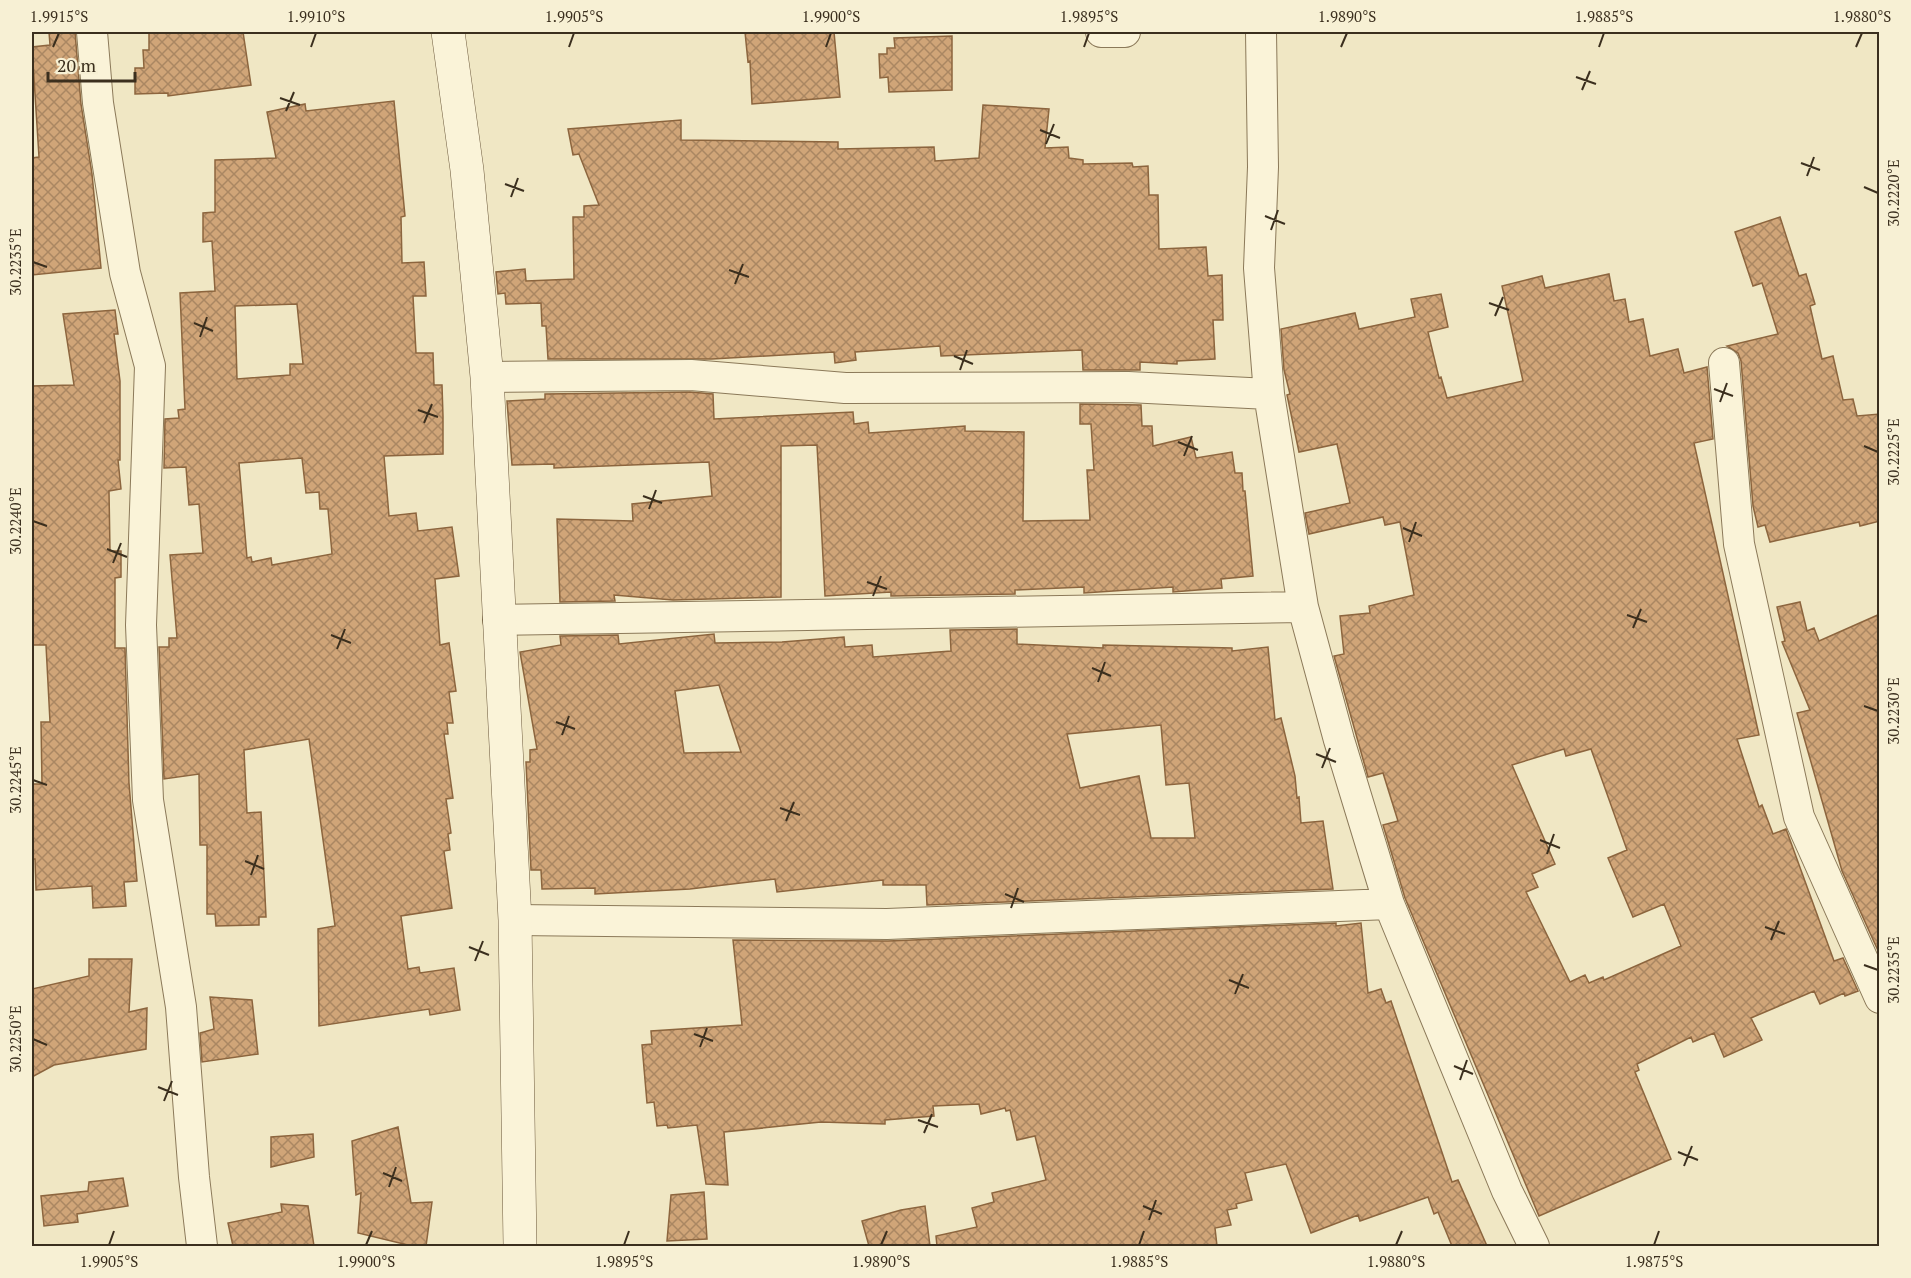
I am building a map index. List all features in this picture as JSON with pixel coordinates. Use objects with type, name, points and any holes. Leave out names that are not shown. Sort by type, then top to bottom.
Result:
[{"type":"main road","points":[[448,32],[467,170],[487,377],[515,920],[520,1246]]},
{"type":"street","points":[[92,32],[98,103],[125,273],[150,366],[141,625],[148,800],[181,1007],[194,1177],[202,1246]]},
{"type":"street","points":[[1101,32],[1125,32]]},
{"type":"street","points":[[1261,32],[1263,167],[1259,268],[1269,394],[1303,607],[1339,740],[1389,904],[1507,1191],[1534,1246]]},
{"type":"street","points":[[1724,363],[1739,544],[1799,817],[1880,998]]},
{"type":"street","points":[[487,377],[691,375],[845,388],[1128,387],[1269,394]]},
{"type":"street","points":[[498,620],[1303,607]]},
{"type":"street","points":[[515,920],[887,924],[1389,904]]},
{"type":"building","points":[[49,32],[75,32],[81,104],[92,174],[101,268],[32,275],[32,158],[39,157],[32,47],[50,45]]},
{"type":"building","points":[[149,32],[243,32],[251,85],[168,96],[168,93],[135,94],[135,68],[144,68],[143,50],[149,50]]},
{"type":"building","points":[[745,32],[834,32],[840,97],[752,104],[750,61],[748,62]]},
{"type":"building","points":[[952,36],[952,90],[889,92],[888,77],[880,78],[879,54],[887,54],[887,48],[895,48],[894,38]]},
{"type":"building","points":[[394,101],[405,216],[401,217],[402,263],[424,262],[426,296],[413,296],[416,353],[433,353],[434,385],[442,385],[443,454],[384,456],[389,516],[416,513],[418,531],[452,527],[459,576],[435,579],[440,645],[449,643],[456,691],[449,692],[453,723],[447,723],[448,734],[444,734],[453,798],[446,799],[451,833],[448,834],[450,850],[444,851],[452,908],[401,916],[408,969],[419,967],[420,973],[454,968],[460,1010],[430,1015],[429,1009],[319,1026],[318,929],[335,926],[309,739],[244,750],[247,813],[261,812],[266,917],[259,917],[259,925],[216,926],[215,914],[207,914],[207,845],[200,845],[199,774],[164,779],[159,647],[169,647],[169,638],[177,638],[170,555],[203,553],[199,504],[189,505],[186,467],[164,468],[165,419],[179,418],[178,410],[185,409],[180,293],[215,291],[212,241],[203,242],[203,213],[215,212],[215,160],[276,158],[267,112],[305,104],[306,111]],"holes":[[[297,304],[303,364],[290,364],[290,375],[237,379],[235,306]],[[302,458],[306,493],[319,492],[320,509],[328,509],[332,554],[272,565],[271,558],[252,562],[251,557],[247,558],[239,463]]]},
{"type":"building","points":[[983,105],[1049,109],[1045,148],[1068,147],[1069,158],[1083,160],[1083,164],[1132,163],[1133,167],[1148,166],[1149,195],[1158,195],[1159,249],[1206,247],[1208,276],[1222,275],[1223,320],[1213,320],[1215,359],[1177,361],[1177,364],[1140,362],[1140,370],[1083,370],[1082,350],[941,356],[940,346],[855,352],[856,360],[835,363],[834,352],[712,359],[548,359],[546,326],[542,326],[541,303],[506,304],[505,293],[498,294],[496,272],[525,269],[526,281],[574,279],[573,217],[584,217],[584,206],[599,205],[579,154],[573,155],[568,129],[681,120],[681,140],[838,142],[838,149],[934,147],[935,161],[979,158]]},
{"type":"building","points":[[1780,217],[1799,276],[1806,274],[1815,304],[1810,306],[1822,359],[1833,356],[1843,400],[1853,399],[1857,416],[1880,414],[1880,521],[1860,526],[1859,522],[1770,542],[1765,525],[1758,527],[1753,506],[1741,361],[1738,353],[1727,346],[1778,334],[1762,283],[1753,286],[1735,232]]},
{"type":"building","points":[[1609,274],[1614,301],[1625,299],[1629,322],[1643,319],[1650,356],[1678,349],[1684,373],[1707,367],[1713,439],[1694,443],[1759,735],[1737,739],[1759,807],[1762,805],[1773,834],[1786,829],[1834,961],[1843,958],[1858,991],[1845,996],[1844,993],[1820,1004],[1814,991],[1751,1018],[1762,1040],[1724,1057],[1714,1033],[1693,1042],[1691,1037],[1637,1064],[1639,1070],[1635,1072],[1671,1159],[1539,1216],[1405,898],[1383,825],[1398,821],[1383,773],[1368,777],[1334,656],[1344,654],[1340,616],[1370,613],[1369,606],[1414,595],[1400,522],[1385,525],[1383,517],[1309,534],[1305,513],[1350,503],[1337,444],[1299,452],[1287,395],[1290,394],[1284,370],[1281,329],[1355,313],[1359,329],[1415,317],[1411,299],[1441,294],[1448,327],[1428,332],[1439,378],[1441,377],[1447,398],[1523,381],[1502,286],[1542,276],[1545,288]],"holes":[[[1564,749],[1566,756],[1591,749],[1627,850],[1608,858],[1633,917],[1664,904],[1681,946],[1604,980],[1603,977],[1589,983],[1585,975],[1570,982],[1526,892],[1538,887],[1532,874],[1555,864],[1512,765]]]},
{"type":"building","points":[[115,310],[118,334],[114,334],[120,381],[120,460],[118,460],[121,489],[109,491],[110,551],[121,551],[121,577],[115,578],[115,648],[125,648],[129,783],[137,881],[124,882],[126,906],[93,908],[92,886],[36,890],[35,859],[32,859],[32,784],[42,784],[41,722],[50,722],[46,645],[32,645],[32,386],[74,385],[63,314]]},
{"type":"building","points":[[690,392],[713,394],[714,419],[853,412],[854,424],[868,422],[869,433],[965,426],[965,431],[1024,432],[1023,521],[1090,520],[1087,470],[1094,470],[1091,424],[1080,424],[1080,404],[1141,405],[1142,426],[1152,426],[1153,446],[1191,437],[1196,458],[1232,452],[1235,473],[1242,473],[1253,576],[1221,579],[1222,588],[1173,592],[1173,587],[1084,593],[1084,587],[1015,590],[1015,594],[891,596],[891,592],[825,596],[817,445],[781,446],[781,597],[673,600],[614,595],[615,601],[560,602],[557,519],[633,521],[632,504],[712,496],[709,462],[554,468],[554,464],[512,465],[507,401],[545,399],[545,394]]},
{"type":"building","points":[[1800,602],[1807,631],[1814,628],[1819,641],[1880,614],[1880,955],[1842,871],[1797,713],[1810,710],[1782,642],[1785,641],[1777,607]]},
{"type":"building","points":[[1017,629],[1017,644],[1103,648],[1103,645],[1232,648],[1232,651],[1268,647],[1275,720],[1281,718],[1295,776],[1297,798],[1299,797],[1301,823],[1323,821],[1333,889],[927,905],[926,885],[883,885],[883,880],[777,892],[775,879],[690,889],[595,894],[595,888],[542,889],[541,870],[531,870],[526,762],[530,762],[530,750],[537,749],[520,652],[561,645],[560,636],[618,635],[619,644],[714,634],[715,643],[782,642],[844,637],[845,647],[872,645],[873,657],[951,651],[950,630]],"holes":[[[719,685],[741,752],[684,753],[675,691]],[[1161,725],[1166,785],[1189,783],[1195,838],[1151,838],[1139,776],[1080,788],[1067,734]]]},
{"type":"building","points":[[1336,923],[1336,926],[1361,923],[1368,993],[1381,989],[1386,1003],[1391,1001],[1452,1182],[1458,1180],[1487,1246],[1452,1246],[1438,1212],[1434,1214],[1428,1197],[1360,1221],[1358,1215],[1311,1233],[1286,1164],[1245,1173],[1252,1200],[1236,1204],[1237,1208],[1227,1210],[1231,1225],[1215,1228],[1217,1246],[937,1246],[936,1236],[977,1227],[972,1208],[994,1202],[992,1193],[1046,1180],[1035,1136],[1017,1140],[1010,1110],[1006,1111],[1005,1108],[981,1114],[979,1104],[933,1106],[934,1116],[885,1120],[885,1124],[821,1122],[724,1132],[728,1185],[706,1184],[697,1125],[668,1128],[667,1125],[657,1126],[654,1102],[647,1103],[642,1045],[652,1044],[651,1031],[742,1025],[733,940],[888,941]]},
{"type":"building","points":[[89,959],[132,959],[129,1012],[147,1008],[146,1049],[54,1065],[32,1077],[32,989],[89,976]]},
{"type":"building","points":[[210,997],[252,1000],[258,1054],[202,1062],[200,1033],[214,1029]]},
{"type":"building","points":[[398,1127],[411,1203],[432,1202],[426,1246],[412,1246],[358,1233],[361,1193],[356,1195],[352,1141]]},
{"type":"building","points":[[313,1134],[314,1157],[271,1167],[271,1137]]},
{"type":"building","points":[[123,1178],[128,1206],[77,1214],[78,1222],[44,1226],[41,1196],[88,1191],[89,1182]]},
{"type":"building","points":[[704,1192],[707,1239],[667,1241],[671,1195]]},
{"type":"building","points":[[281,1204],[308,1206],[314,1246],[233,1246],[228,1223],[282,1212]]},
{"type":"building","points":[[925,1206],[930,1246],[869,1246],[862,1221]]}]
